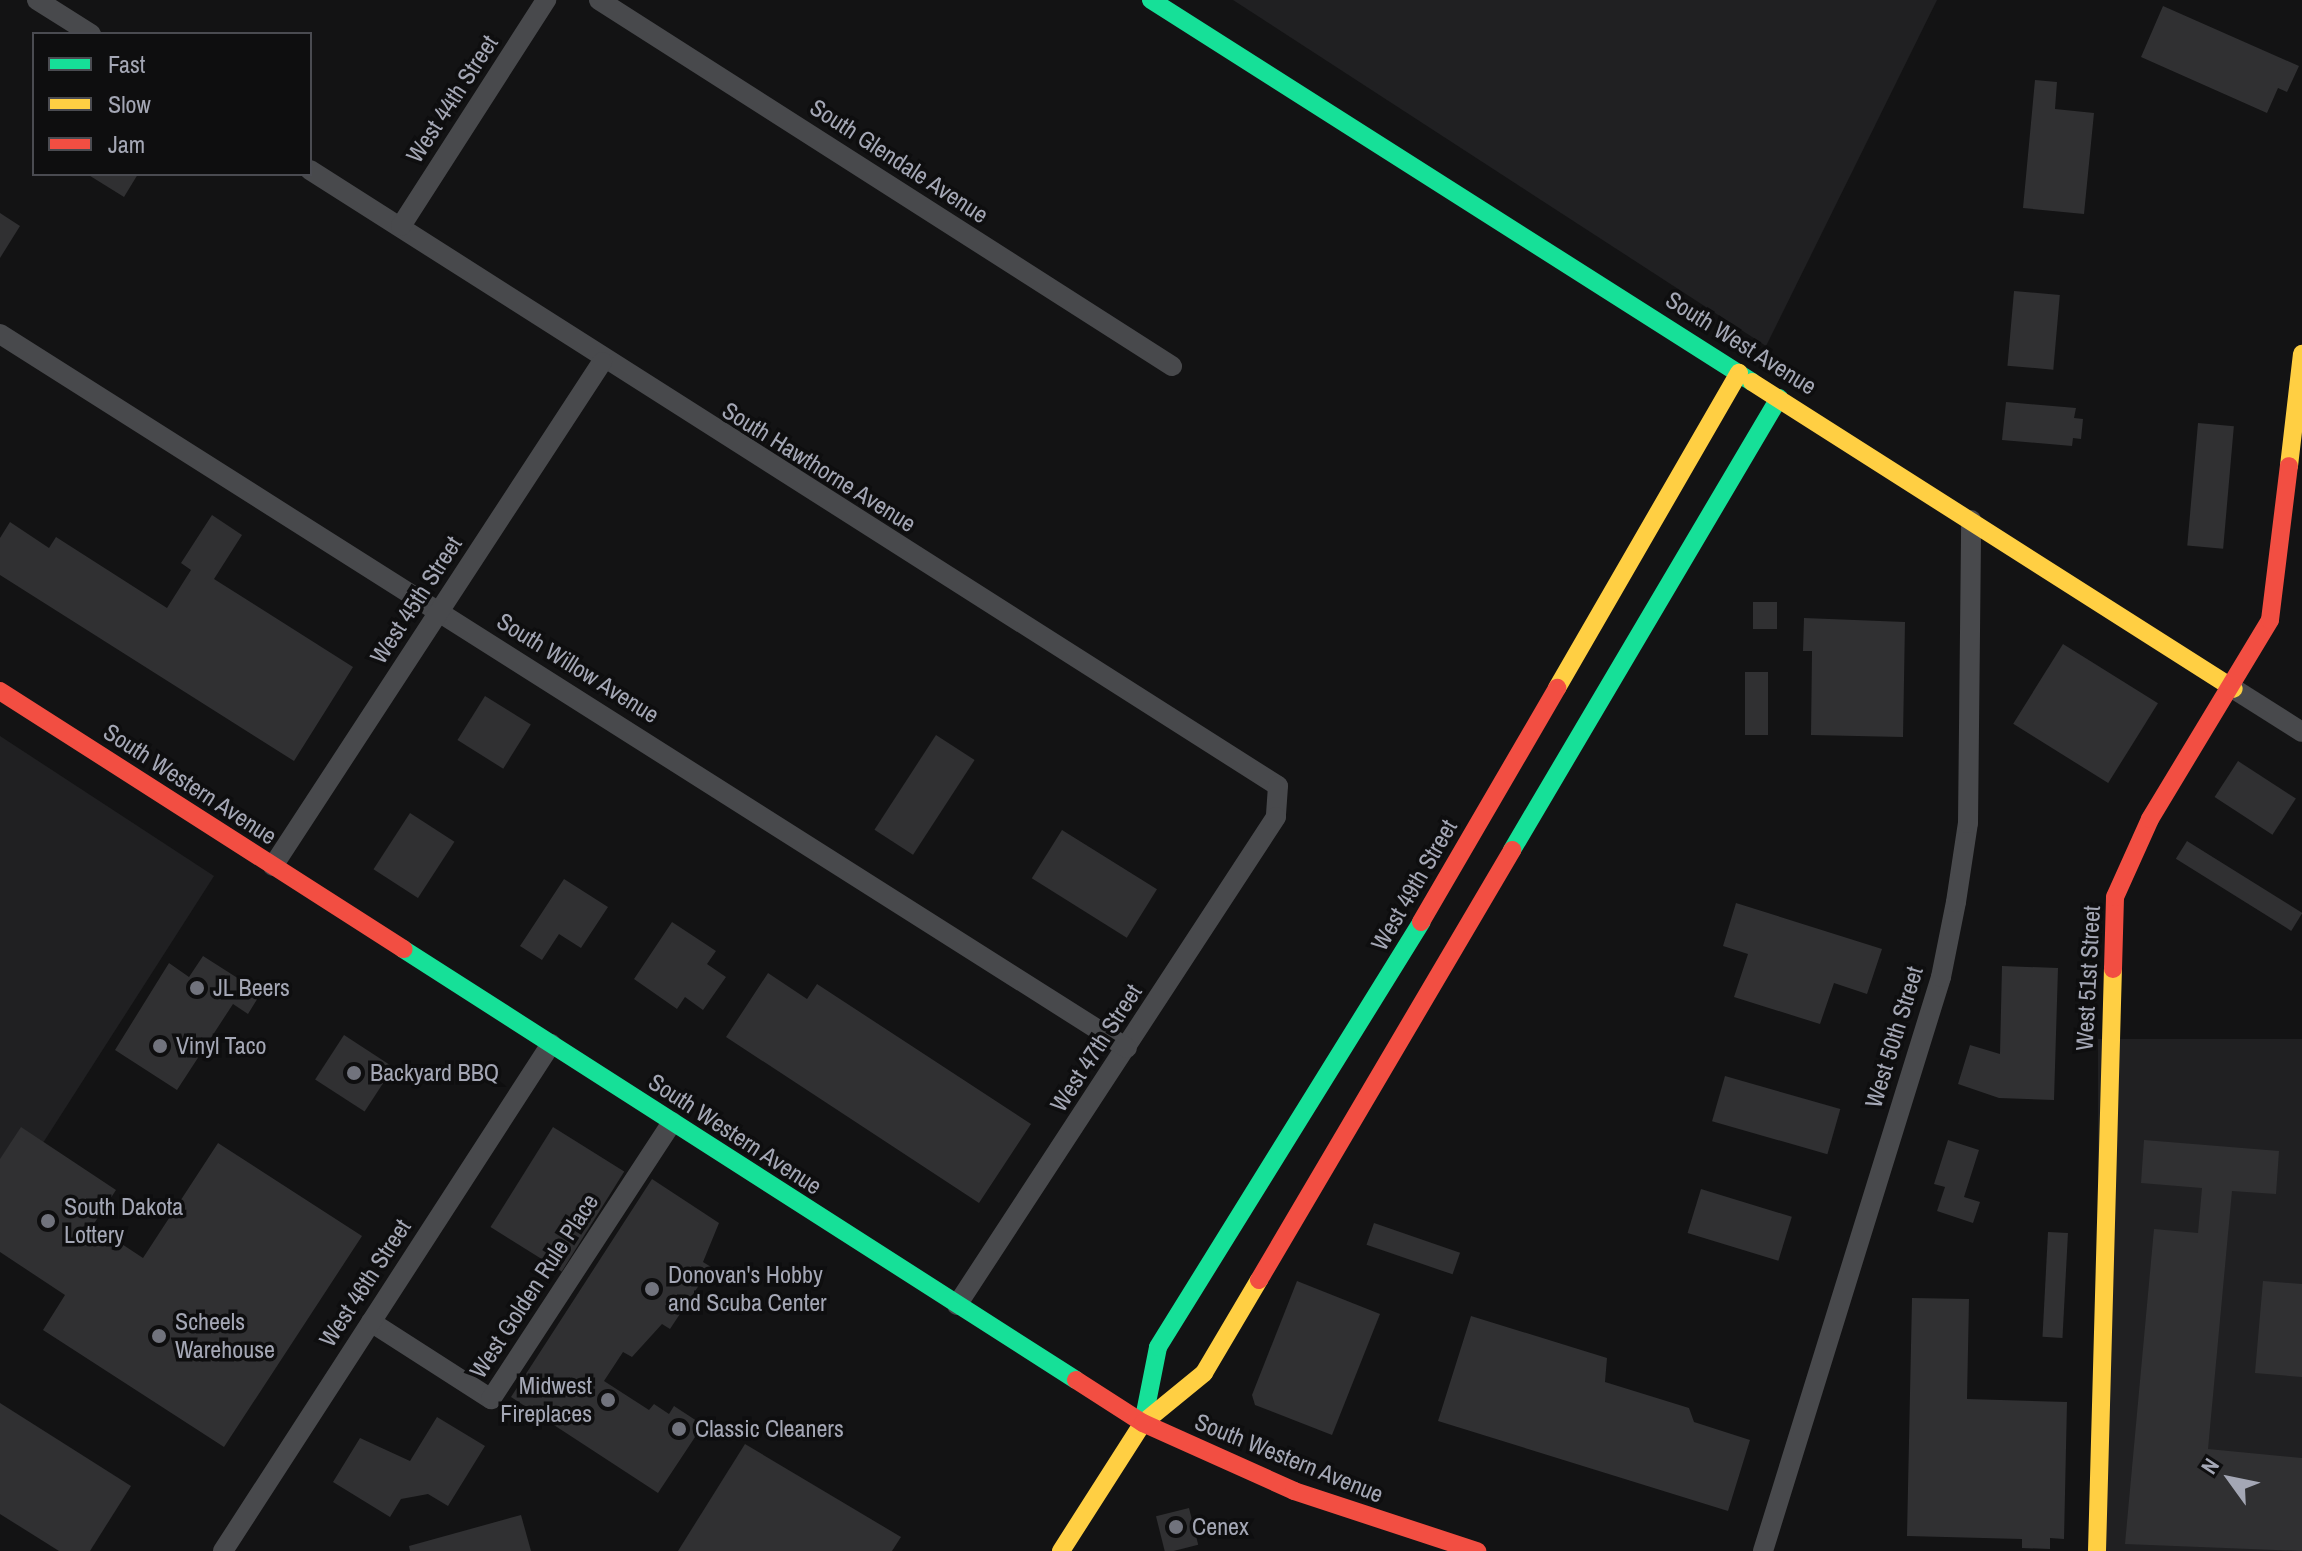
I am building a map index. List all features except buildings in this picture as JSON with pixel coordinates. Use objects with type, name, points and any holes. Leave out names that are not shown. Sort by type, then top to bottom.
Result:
[{"type":"street","points":[[37,0],[88,32]]},
{"type":"street","name":"West 44th Street","points":[[401,226],[546,0]]},
{"type":"street","name":"South Glendale Avenue","points":[[599,0],[1172,366]]},
{"type":"street","name":"South West Avenue","points":[[1151,0],[2302,732]]},
{"type":"street","name":"South Hawthorne Avenue","points":[[312,171],[401,226],[602,362],[1278,786],[1276,817]]},
{"type":"street","name":"South Willow Avenue","points":[[0,334],[1127,1048]]},
{"type":"street","name":"West 51st Street","points":[[2097,1551],[2111,925],[2135,847],[2260,644],[2279,583],[2302,354]]},
{"type":"street","name":"West 45th Street","points":[[273,866],[602,362]]},
{"type":"street","name":"West 49th Street","points":[[1143,1423],[1158,1347],[1373,1005],[1739,373]]},
{"type":"street","name":"West 49th Street","points":[[1061,1551],[1143,1423],[1204,1373],[1779,398]]},
{"type":"street","name":"West 50th Street","points":[[1763,1551],[1941,977],[1968,823],[1971,520]]},
{"type":"street","name":"South Western Avenue","points":[[0,691],[1143,1423],[1294,1491],[1477,1551]]},
{"type":"street","name":"West 47th Street","points":[[957,1305],[1276,817]]},
{"type":"street","name":"West 46th Street","points":[[223,1551],[551,1044]]},
{"type":"street","name":"West Golden Rule Place","points":[[371,1322],[491,1399],[672,1122]]},
{"type":"shaded area","points":[[1233,0],[1937,0],[1766,346]]},
{"type":"shaded area","points":[[0,736],[214,876],[0,1210]]},
{"type":"shaded area","points":[[2098,1039],[2302,1039],[2302,1551],[2098,1551]]},
{"type":"traffic: fast","points":[[1151,0],[1752,382]]},
{"type":"traffic: fast","points":[[1512,850],[1779,398]]},
{"type":"traffic: fast","points":[[1143,1423],[1158,1347],[1421,922]]},
{"type":"traffic: fast","points":[[403,949],[1076,1380]]},
{"type":"traffic: slow","points":[[2289,466],[2302,354]]},
{"type":"traffic: slow","points":[[1557,688],[1739,373]]},
{"type":"traffic: slow","points":[[1752,382],[2234,689]]},
{"type":"traffic: slow","points":[[2097,1551],[2113,969]]},
{"type":"traffic: slow","points":[[1061,1551],[1143,1423],[1204,1373],[1259,1280]]},
{"type":"traffic: jam","points":[[2113,969],[2115,897],[2150,819],[2270,620],[2289,466]]},
{"type":"traffic: jam","points":[[1421,922],[1557,688]]},
{"type":"traffic: jam","points":[[0,691],[403,949]]},
{"type":"traffic: jam","points":[[1259,1280],[1512,850]]},
{"type":"traffic: jam","points":[[1076,1380],[1143,1423],[1294,1491],[1477,1551]]},
{"type":"place","name":"JL Beers","points":[[197,988]]},
{"type":"place","name":"Vinyl Taco","points":[[160,1046]]},
{"type":"place","name":"Backyard BBQ","points":[[354,1073]]},
{"type":"place","name":"South Dakota Lottery","points":[[48,1221]]},
{"type":"place","name":"Donovan's Hobby and Scuba Center","points":[[652,1289]]},
{"type":"place","name":"Scheels Warehouse","points":[[159,1336]]},
{"type":"place","name":"Midwest Fireplaces","points":[[608,1400]]},
{"type":"place","name":"Classic Cleaners","points":[[679,1429]]},
{"type":"place","name":"Cenex","points":[[1176,1527]]}]
